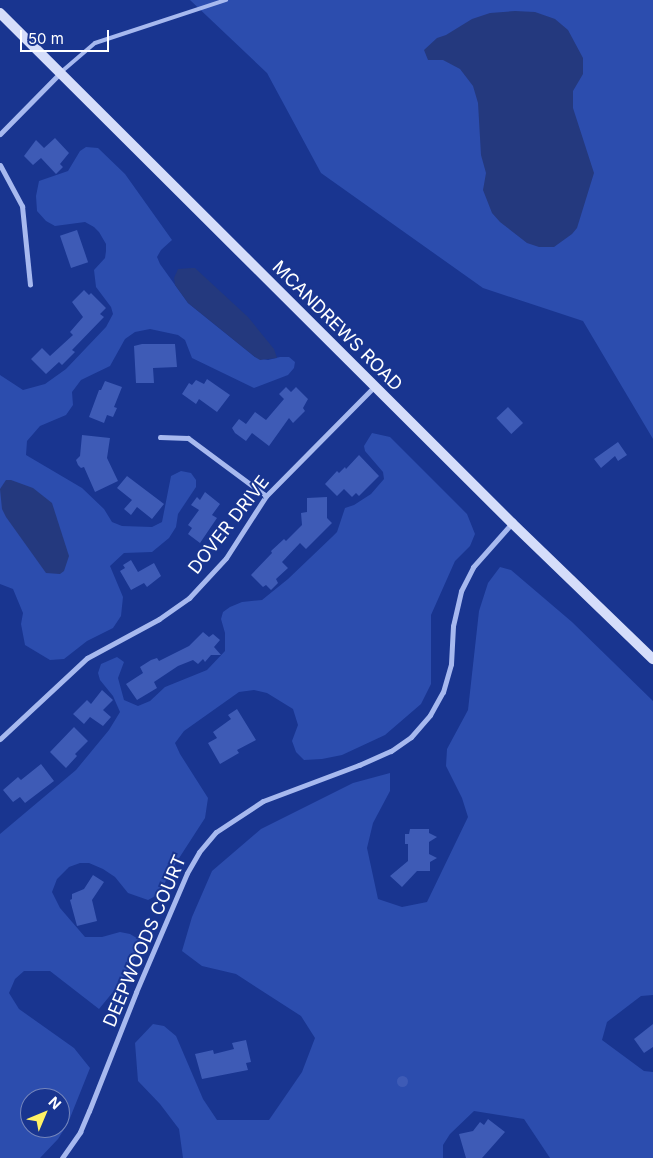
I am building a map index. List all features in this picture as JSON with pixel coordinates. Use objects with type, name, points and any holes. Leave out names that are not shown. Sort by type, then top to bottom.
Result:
[{"type":"main road","name":"MCANDREWS ROAD","points":[[0,13],[512,523],[653,659]]},
{"type":"street","points":[[0,134],[60,73]]},
{"type":"street","points":[[0,165],[22,206],[30,285]]},
{"type":"street","name":"DOVER DRIVE","points":[[0,739],[87,658],[159,620],[189,598],[226,558],[266,496],[375,386]]},
{"type":"street","points":[[160,437],[188,438],[266,496]]},
{"type":"street","name":"DEEPWOODS COURT","points":[[62,1158],[80,1132],[136,992],[187,873],[199,852],[216,832],[263,800],[392,751],[411,737],[430,715],[443,692],[451,664],[454,626],[461,591],[473,567],[512,523]]},
{"type":"lane","points":[[60,73],[94,43],[226,0]]},
{"type":"shaded area","points":[[190,0],[653,0],[653,439],[583,321],[483,288],[321,173],[267,73]]},
{"type":"shaded area","points":[[535,12],[555,19],[568,30],[583,58],[583,74],[573,91],[573,108],[594,173],[577,228],[554,247],[539,247],[527,243],[500,222],[492,213],[483,190],[486,173],[481,155],[478,103],[473,86],[460,69],[443,60],[428,60],[424,50],[437,38],[446,35],[472,19],[490,13]]},
{"type":"shaded area","points":[[86,147],[98,148],[125,174],[172,240],[161,250],[157,257],[188,303],[255,357],[268,360],[289,357],[295,362],[294,368],[288,375],[254,388],[192,358],[185,340],[178,335],[150,329],[135,332],[125,339],[110,366],[81,380],[72,392],[73,405],[66,415],[40,426],[27,441],[26,455],[82,488],[104,509],[112,522],[122,526],[152,527],[162,522],[171,476],[181,471],[191,473],[196,480],[196,487],[178,514],[176,527],[169,538],[152,552],[124,553],[110,566],[123,597],[121,616],[113,628],[87,641],[64,659],[50,660],[25,645],[21,624],[23,613],[13,589],[0,584],[0,375],[23,390],[45,384],[66,369],[106,327],[113,314],[111,307],[96,287],[94,270],[105,258],[106,251],[106,244],[99,232],[85,222],[55,226],[46,221],[37,211],[36,196],[39,181],[68,171],[80,151]]},
{"type":"shaded area","points":[[195,268],[248,317],[274,349],[277,358],[260,360],[255,357],[188,303],[175,285],[174,278],[178,269]]},
{"type":"shaded area","points":[[372,433],[390,437],[467,514],[475,534],[470,546],[455,561],[431,615],[431,684],[421,704],[385,735],[342,755],[322,759],[304,760],[296,752],[292,741],[298,725],[293,709],[267,693],[254,690],[239,692],[184,731],[175,743],[208,798],[205,818],[172,869],[159,894],[148,900],[128,893],[115,877],[89,863],[80,863],[69,867],[57,879],[52,892],[60,908],[85,937],[102,937],[120,932],[130,934],[140,940],[138,953],[122,981],[99,1009],[50,971],[24,971],[15,979],[9,993],[19,1009],[74,1048],[90,1068],[70,1118],[70,1088],[20,1088],[20,1138],[59,1138],[40,1158],[0,1158],[0,834],[76,770],[109,730],[120,712],[113,696],[100,680],[98,673],[101,664],[117,657],[124,662],[118,678],[124,700],[138,706],[150,701],[165,687],[207,670],[225,651],[225,633],[221,619],[223,612],[242,602],[262,600],[288,579],[337,532],[345,508],[354,505],[371,494],[384,479],[383,472],[365,451],[364,446]]},
{"type":"shaded area","points":[[6,480],[33,488],[52,503],[69,556],[64,571],[60,574],[46,573],[6,517],[2,509],[0,489]]},
{"type":"shaded area","points":[[500,567],[511,570],[572,622],[653,701],[653,995],[641,996],[607,1022],[602,1040],[644,1071],[653,1072],[653,1158],[550,1158],[524,1119],[474,1111],[450,1134],[443,1145],[443,1158],[183,1158],[179,1129],[160,1104],[138,1081],[135,1043],[153,1024],[164,1026],[176,1036],[203,1099],[217,1120],[269,1120],[302,1072],[315,1038],[301,1016],[236,974],[202,966],[182,951],[192,917],[212,871],[261,829],[353,783],[390,773],[390,791],[373,823],[367,848],[378,899],[402,907],[427,902],[468,817],[462,798],[446,766],[447,749],[468,710],[479,611],[488,583]]},
{"type":"building","points":[[55,138],[69,153],[60,164],[63,167],[56,174],[41,158],[33,165],[24,156],[36,140],[44,148]]},
{"type":"building","points":[[77,230],[88,262],[71,268],[60,236]]},
{"type":"building","points":[[84,290],[89,295],[91,293],[106,308],[100,314],[104,317],[72,350],[75,352],[62,365],[59,362],[46,374],[31,359],[42,348],[50,356],[73,335],[70,332],[83,317],[72,302]]},
{"type":"building","points":[[142,344],[175,344],[177,367],[153,368],[154,383],[136,383],[134,346]]},
{"type":"building","points":[[207,379],[230,395],[217,412],[199,399],[196,404],[182,394],[189,383],[192,385],[196,380],[204,384]]},
{"type":"building","points":[[105,381],[122,387],[114,407],[117,408],[113,417],[107,415],[104,423],[89,417],[99,390],[101,390]]},
{"type":"building","points":[[286,387],[291,392],[296,387],[308,399],[303,408],[305,411],[293,423],[289,418],[269,446],[252,433],[246,441],[235,433],[232,428],[239,419],[246,424],[255,412],[266,420],[284,399],[279,394]]},
{"type":"building","points":[[508,407],[523,423],[511,434],[496,418]]},
{"type":"building","points":[[82,435],[110,438],[107,458],[118,481],[95,492],[84,467],[81,468],[76,460],[80,456]]},
{"type":"building","points":[[618,442],[627,455],[618,461],[615,456],[601,468],[594,459]]},
{"type":"building","points":[[359,455],[379,476],[359,496],[356,493],[352,497],[344,489],[337,496],[325,484],[337,471],[339,473],[345,467],[346,469]]},
{"type":"building","points":[[127,476],[164,504],[152,519],[137,507],[131,515],[124,509],[132,500],[117,488]]},
{"type":"building","points":[[205,492],[220,504],[212,515],[217,518],[200,543],[188,534],[192,528],[188,525],[199,510],[191,505],[197,497],[200,500]]},
{"type":"building","points":[[327,497],[327,518],[332,523],[306,549],[300,543],[282,562],[288,568],[276,579],[278,583],[271,590],[266,585],[263,587],[251,575],[272,553],[271,551],[284,539],[286,541],[302,525],[301,513],[307,512],[307,498]]},
{"type":"building","points":[[131,560],[138,572],[154,563],[161,576],[147,587],[144,583],[131,590],[120,571],[125,568],[123,565]]},
{"type":"building","points":[[203,632],[209,637],[213,634],[220,640],[214,647],[221,655],[211,655],[205,662],[203,659],[198,664],[193,660],[178,666],[154,682],[157,688],[137,700],[126,684],[143,673],[140,667],[151,660],[157,658],[159,661],[189,646]]},
{"type":"building","points":[[102,690],[113,700],[103,710],[111,717],[103,726],[90,717],[84,724],[73,714],[87,700],[91,704]]},
{"type":"building","points":[[237,709],[256,740],[237,750],[239,753],[220,764],[208,743],[217,738],[213,732],[231,719],[228,715]]},
{"type":"building","points":[[74,727],[88,741],[75,754],[77,756],[66,768],[50,752]]},
{"type":"building","points":[[41,764],[54,781],[25,803],[20,797],[13,802],[3,790],[18,777],[21,780]]},
{"type":"building","points":[[410,829],[429,829],[429,833],[437,837],[429,842],[429,854],[437,858],[430,862],[430,871],[417,871],[402,887],[390,876],[408,861],[408,844],[405,844],[405,834],[409,834]]},
{"type":"building","points":[[93,875],[104,882],[92,900],[97,921],[77,926],[70,900],[72,899],[72,894],[84,889]]},
{"type":"building","points":[[653,1024],[653,1047],[644,1053],[634,1039]]},
{"type":"building","points":[[246,1040],[251,1062],[246,1063],[248,1070],[202,1079],[195,1054],[213,1050],[214,1054],[234,1049],[232,1043]]},
{"type":"building","points":[[400,1076],[404,1076],[407,1081],[406,1085],[400,1086],[397,1083],[397,1079]]},
{"type":"building","points":[[488,1119],[505,1132],[482,1158],[466,1158],[459,1134],[473,1131],[480,1122],[484,1125]]}]
